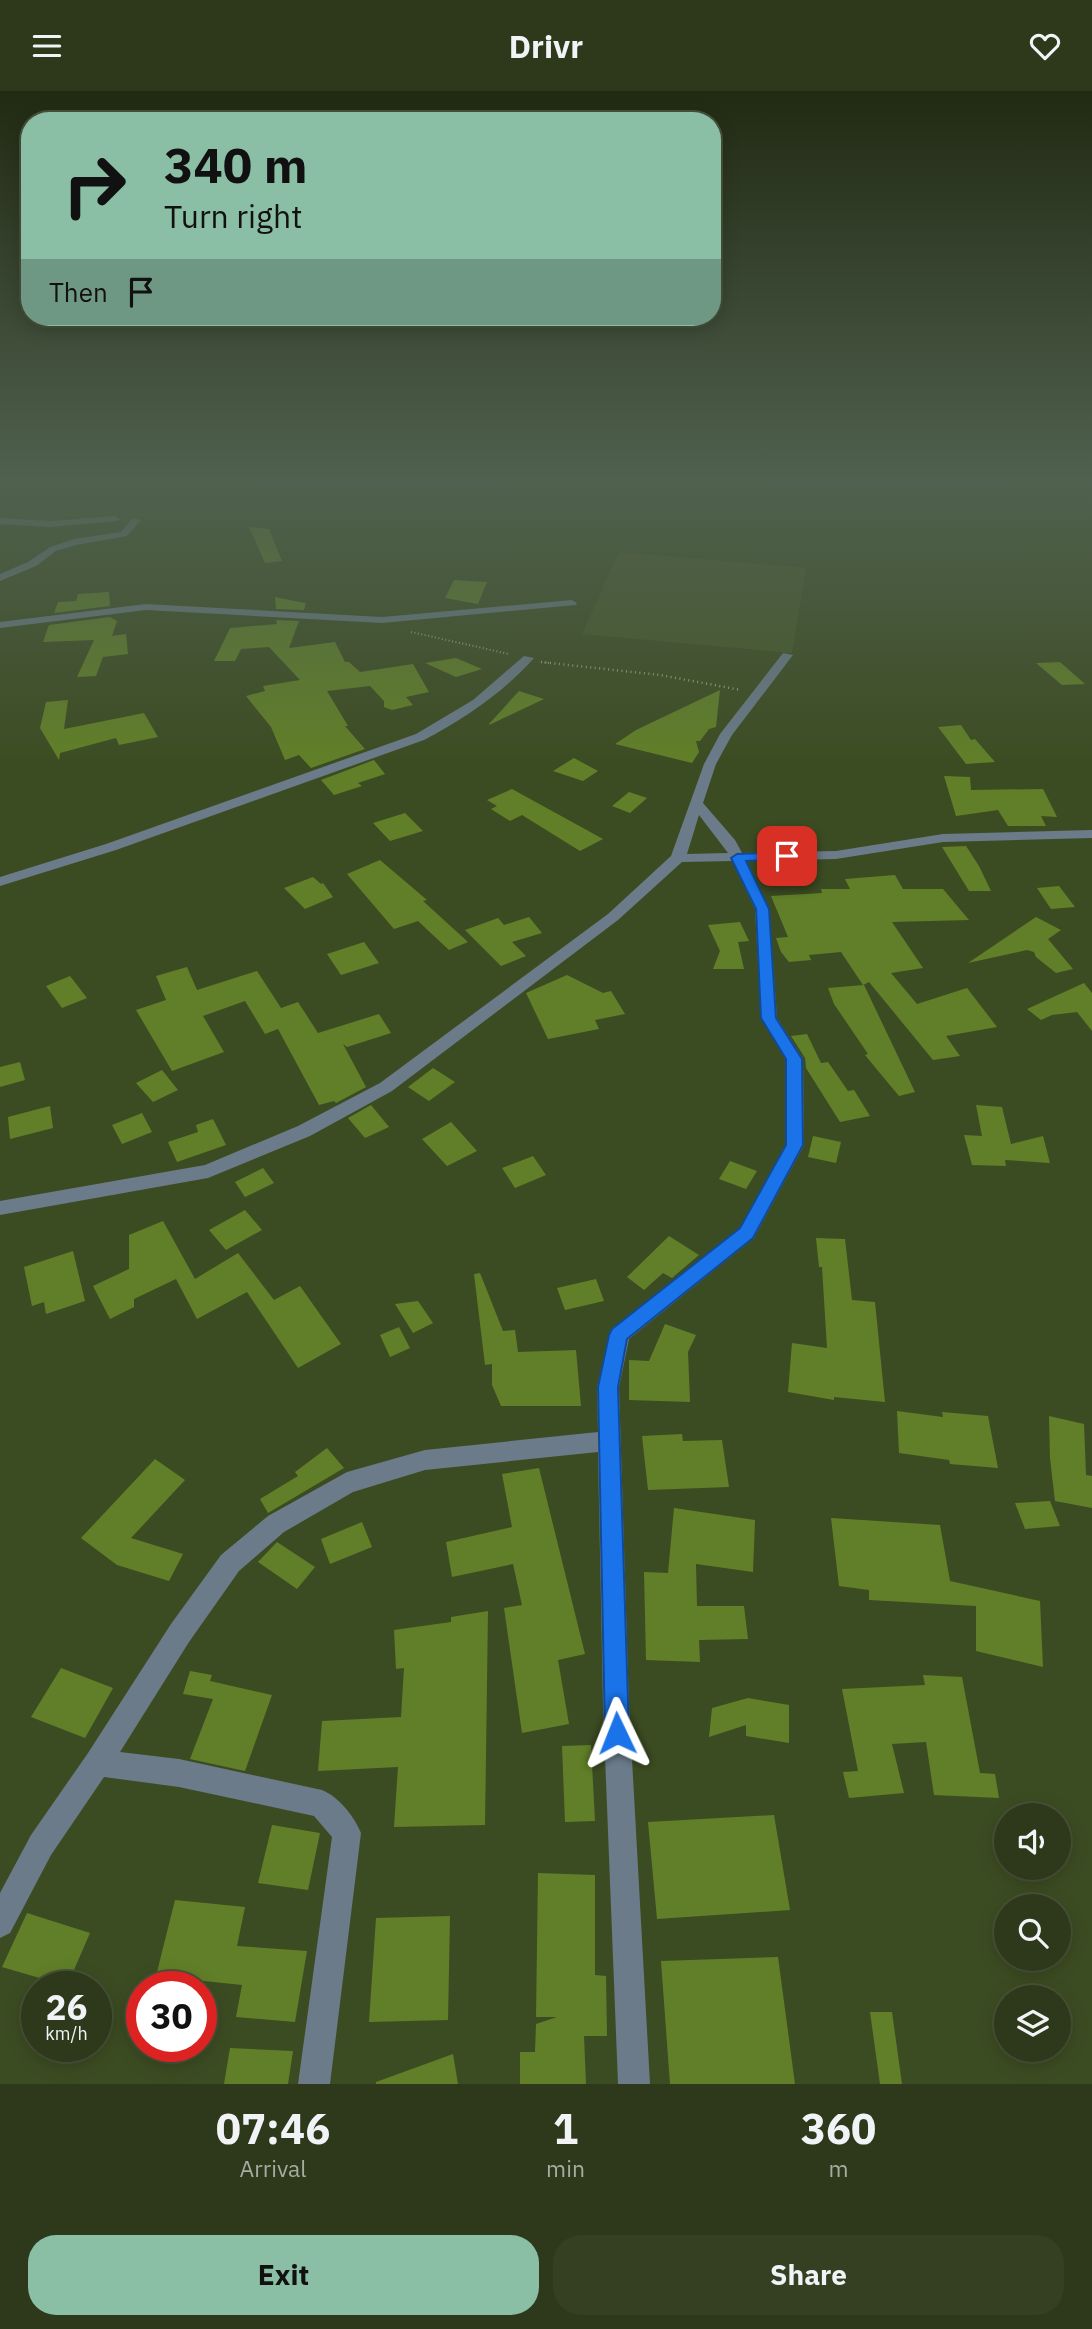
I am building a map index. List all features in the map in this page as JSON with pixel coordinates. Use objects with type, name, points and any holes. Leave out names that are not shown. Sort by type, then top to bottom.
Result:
[{"type":"street","points":[[0,625],[146,607],[382,620],[572,603]]},
{"type":"street","points":[[0,1208],[208,1171],[304,1131],[386,1087],[613,917],[678,858],[710,764],[726,734],[787,656]]},
{"type":"street","points":[[0,882],[111,847],[420,737],[480,703],[527,658]]},
{"type":"street","points":[[634,2084],[616,1706],[608,1387],[619,1335],[747,1233],[795,1145],[794,1059],[769,1018],[762,909],[730,843],[697,804]]},
{"type":"street","points":[[678,858],[836,855],[943,838],[1092,834]]},
{"type":"street","points":[[0,1923],[41,1845],[98,1763],[180,1633],[230,1563],[276,1524],[347,1483],[425,1460],[609,1441]]},
{"type":"street","points":[[98,1763],[179,1773],[322,1804],[347,1832],[314,2084]]},
{"type":"path","points":[[407,631],[555,665],[660,675],[756,694]]},
{"type":"shaded area","points":[[608,577],[805,577],[792,653],[582,634]]},
{"type":"building","points":[[454,580],[487,582],[478,604],[445,598]]},
{"type":"building","points":[[109,592],[110,606],[54,613],[58,602],[76,601],[78,594]]},
{"type":"building","points":[[275,597],[306,603],[304,610],[276,609]]},
{"type":"building","points":[[110,617],[117,621],[112,636],[126,634],[128,654],[103,657],[96,676],[77,677],[94,640],[43,642],[49,625]]},
{"type":"building","points":[[276,620],[299,621],[289,648],[335,642],[345,662],[349,662],[360,672],[413,664],[429,692],[406,697],[413,705],[392,710],[384,707],[384,701],[370,686],[327,691],[348,726],[345,726],[365,749],[311,768],[299,755],[285,760],[271,727],[246,696],[265,691],[263,686],[300,680],[269,647],[241,649],[235,661],[214,661],[230,628],[277,624]]},
{"type":"building","points":[[456,658],[482,669],[456,677],[425,663]]},
{"type":"building","points":[[1060,662],[1085,684],[1062,685],[1036,663]]},
{"type":"building","points":[[720,690],[716,727],[709,729],[700,741],[696,741],[699,752],[692,763],[615,744],[636,730]]},
{"type":"building","points":[[519,691],[544,699],[489,725],[489,724]]},
{"type":"building","points":[[68,700],[64,729],[144,713],[158,737],[119,745],[116,738],[60,753],[59,760],[40,728],[46,702]]},
{"type":"building","points":[[961,725],[971,740],[975,739],[995,762],[966,764],[938,727]]},
{"type":"building","points":[[574,758],[598,771],[583,781],[553,771]]},
{"type":"building","points":[[374,760],[385,774],[358,783],[362,786],[334,795],[321,780]]},
{"type":"building","points":[[944,776],[970,777],[971,790],[1043,789],[1057,817],[1041,816],[1046,826],[1008,826],[998,810],[956,816]]},
{"type":"building","points":[[512,789],[603,839],[580,851],[522,815],[510,821],[491,809],[497,806],[487,800]]},
{"type":"building","points":[[629,792],[647,798],[630,813],[612,806]]},
{"type":"building","points":[[405,813],[423,831],[390,841],[373,823]]},
{"type":"building","points":[[966,846],[991,891],[969,891],[942,847]]},
{"type":"building","points":[[380,860],[427,900],[423,901],[468,942],[449,950],[418,921],[394,929],[347,874]]},
{"type":"building","points":[[895,875],[903,889],[943,889],[969,920],[892,922],[923,968],[891,973],[917,1004],[967,988],[997,1027],[946,1036],[960,1056],[933,1060],[869,982],[863,985],[841,952],[809,955],[811,960],[789,962],[781,952],[776,938],[788,937],[771,896],[822,893],[821,889],[850,889],[845,879]]},
{"type":"building","points":[[313,877],[323,883],[333,897],[305,909],[284,888]]},
{"type":"building","points":[[1059,886],[1075,907],[1051,909],[1037,888]]},
{"type":"building","points":[[529,917],[542,933],[512,942],[526,956],[501,966],[465,930],[498,918],[504,925]]},
{"type":"building","points":[[1036,917],[1061,930],[1048,939],[1073,969],[1056,973],[1036,957],[1034,952],[1027,950],[968,963]]},
{"type":"building","points":[[740,922],[749,941],[738,942],[744,969],[713,969],[720,951],[708,925]]},
{"type":"building","points":[[364,942],[379,963],[341,975],[327,954]]},
{"type":"building","points":[[187,967],[197,990],[257,971],[281,1008],[298,1002],[318,1033],[379,1014],[391,1033],[347,1047],[343,1044],[366,1087],[336,1103],[334,1101],[319,1105],[278,1029],[265,1034],[245,1001],[203,1016],[224,1052],[172,1071],[136,1010],[166,1000],[156,976]]},
{"type":"building","points":[[567,975],[603,993],[611,991],[625,1014],[595,1020],[599,1029],[548,1039],[526,993]]},
{"type":"building","points":[[70,976],[87,998],[62,1008],[46,986]]},
{"type":"building","points":[[1084,983],[1092,993],[1092,1031],[1077,1012],[1052,1015],[1041,1020],[1027,1009]]},
{"type":"building","points":[[864,985],[915,1092],[899,1096],[865,1055],[868,1054],[834,1004],[828,988]]},
{"type":"building","points":[[807,1034],[821,1063],[828,1062],[848,1091],[854,1090],[870,1116],[840,1122],[806,1068],[805,1058],[791,1036]]},
{"type":"building","points":[[20,1062],[25,1080],[0,1087],[0,1067]]},
{"type":"building","points":[[433,1068],[455,1082],[429,1101],[408,1087]]},
{"type":"building","points":[[162,1070],[178,1090],[153,1102],[136,1083]]},
{"type":"building","points":[[371,1105],[389,1127],[365,1138],[348,1118]]},
{"type":"building","points":[[976,1105],[1002,1107],[1011,1144],[1043,1136],[1050,1163],[1005,1160],[1006,1166],[972,1165],[964,1135],[982,1136]]},
{"type":"building","points":[[50,1106],[53,1128],[10,1139],[8,1117]]},
{"type":"building","points":[[142,1113],[152,1132],[122,1144],[112,1125]]},
{"type":"building","points":[[213,1119],[226,1145],[177,1162],[168,1142],[198,1132],[196,1125]]},
{"type":"building","points":[[451,1122],[477,1151],[447,1166],[422,1139]]},
{"type":"building","points":[[813,1136],[841,1142],[836,1163],[808,1157]]},
{"type":"building","points":[[533,1156],[546,1175],[515,1188],[502,1168]]},
{"type":"building","points":[[730,1161],[757,1171],[746,1189],[719,1179]]},
{"type":"building","points":[[263,1168],[274,1183],[245,1197],[235,1182]]},
{"type":"building","points":[[245,1210],[262,1230],[226,1250],[209,1230]]},
{"type":"building","points":[[163,1221],[195,1279],[238,1253],[274,1300],[300,1286],[341,1344],[298,1368],[247,1292],[197,1319],[176,1279],[134,1299],[134,1307],[110,1319],[93,1286],[129,1269],[129,1235]]},
{"type":"building","points":[[669,1236],[699,1255],[672,1278],[663,1273],[644,1290],[627,1277]]},
{"type":"building","points":[[816,1238],[845,1239],[852,1300],[875,1302],[885,1402],[834,1397],[834,1400],[788,1392],[792,1343],[827,1348],[822,1267],[819,1267]]},
{"type":"building","points":[[73,1251],[85,1301],[46,1314],[44,1302],[32,1306],[24,1267]]},
{"type":"building","points":[[480,1273],[503,1331],[515,1330],[518,1352],[576,1350],[581,1406],[501,1406],[492,1385],[492,1364],[485,1365],[474,1274]]},
{"type":"building","points":[[596,1279],[604,1301],[565,1310],[557,1288]]},
{"type":"building","points":[[418,1301],[433,1323],[413,1333],[395,1304]]},
{"type":"building","points":[[665,1324],[696,1335],[688,1352],[690,1402],[629,1400],[629,1360],[649,1361]]},
{"type":"building","points":[[399,1327],[410,1348],[390,1357],[380,1335]]},
{"type":"building","points":[[897,1411],[943,1417],[942,1412],[988,1416],[998,1468],[950,1464],[949,1460],[899,1453]]},
{"type":"building","points":[[1049,1416],[1084,1424],[1086,1475],[1092,1476],[1092,1508],[1055,1501]]},
{"type":"building","points":[[682,1434],[683,1441],[722,1440],[729,1487],[648,1490],[642,1436]]},
{"type":"building","points":[[327,1448],[344,1468],[268,1513],[260,1499],[298,1476],[295,1472]]},
{"type":"building","points":[[155,1459],[185,1480],[131,1538],[183,1554],[169,1581],[117,1565],[81,1538]]},
{"type":"building","points":[[539,1468],[585,1654],[558,1660],[569,1724],[522,1733],[504,1608],[522,1605],[513,1564],[452,1577],[446,1542],[512,1527],[502,1474]]},
{"type":"building","points":[[1050,1501],[1060,1526],[1025,1529],[1015,1503]]},
{"type":"building","points":[[674,1508],[755,1520],[753,1572],[696,1564],[697,1606],[744,1606],[748,1639],[699,1640],[700,1662],[646,1660],[644,1572],[668,1573]]},
{"type":"building","points":[[831,1518],[940,1525],[950,1581],[1040,1601],[1043,1667],[976,1651],[976,1606],[869,1600],[869,1590],[839,1586]]},
{"type":"building","points":[[362,1522],[372,1547],[330,1564],[321,1539]]},
{"type":"building","points":[[277,1542],[315,1567],[297,1589],[258,1562]]},
{"type":"building","points":[[488,1611],[485,1825],[394,1827],[398,1767],[318,1771],[322,1721],[401,1717],[404,1668],[396,1669],[394,1630],[451,1622],[451,1617]]},
{"type":"building","points":[[61,1668],[113,1688],[85,1738],[31,1717]]},
{"type":"building","points":[[190,1671],[212,1675],[210,1681],[272,1695],[245,1771],[190,1759],[213,1699],[183,1694]]},
{"type":"building","points":[[923,1675],[962,1677],[980,1773],[995,1774],[999,1798],[934,1795],[926,1742],[892,1744],[904,1793],[849,1798],[843,1772],[858,1771],[842,1689],[925,1685]]},
{"type":"building","points":[[748,1698],[789,1705],[789,1743],[746,1736],[746,1725],[709,1737],[712,1708]]},
{"type":"building","points":[[591,1745],[595,1821],[565,1822],[562,1746]]},
{"type":"building","points":[[774,1815],[790,1910],[657,1919],[648,1822]]},
{"type":"building","points":[[272,1825],[320,1833],[308,1890],[258,1883]]},
{"type":"building","points":[[538,1873],[595,1875],[595,1975],[606,1976],[607,2036],[584,2036],[586,2084],[520,2084],[520,2052],[535,2052],[536,2024],[557,2017],[536,2017]]},
{"type":"building","points":[[175,1900],[245,1907],[237,1946],[307,1951],[295,2022],[236,2017],[242,1985],[217,1982],[217,1971],[157,1971]]},
{"type":"building","points":[[27,1913],[90,1933],[74,1971],[21,1973],[2,1967]]},
{"type":"building","points":[[450,1916],[448,2020],[369,2022],[376,1918]]},
{"type":"building","points":[[778,1957],[795,2084],[670,2084],[661,1961]]},
{"type":"building","points":[[870,2012],[892,2012],[902,2084],[880,2084]]},
{"type":"building","points":[[230,2048],[293,2051],[288,2084],[224,2084]]},
{"type":"building","points":[[453,2054],[458,2084],[376,2084],[376,2082]]},
{"type":"route","points":[[617,1733],[608,1387],[619,1335],[747,1233],[795,1145],[794,1059],[769,1018],[762,909],[737,858],[787,856]]}]
